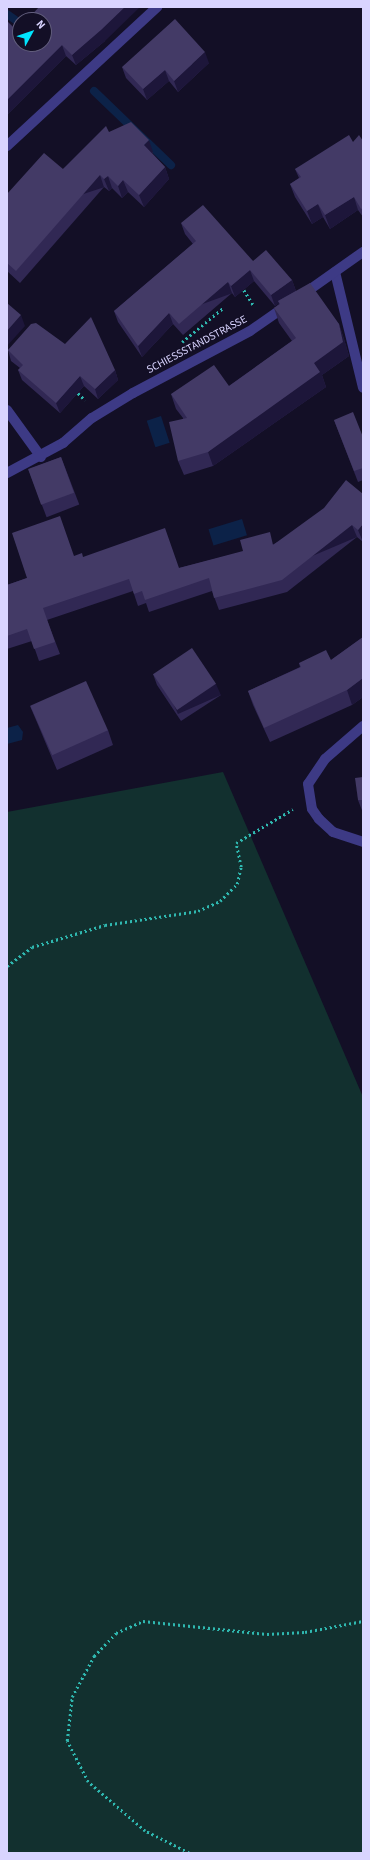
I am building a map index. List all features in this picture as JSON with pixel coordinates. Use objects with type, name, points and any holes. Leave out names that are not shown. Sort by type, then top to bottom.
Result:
[{"type":"street","points":[[7,146],[157,7]]},
{"type":"street","name":"SCHIESSSTANDSTRASSE","points":[[7,473],[40,457],[92,418],[250,331],[363,252]]},
{"type":"street","points":[[335,272],[363,388]]},
{"type":"street","points":[[7,410],[40,457]]},
{"type":"street","points":[[363,726],[314,772],[308,784],[309,800],[333,832],[363,842]]},
{"type":"path","points":[[244,290],[259,313]]},
{"type":"path","points":[[182,342],[223,308]]},
{"type":"path","points":[[7,966],[32,947],[105,925],[198,911],[220,901],[237,884],[241,867],[236,843],[309,800]]},
{"type":"path","points":[[189,1853],[145,1831],[88,1782],[67,1742],[72,1697],[94,1656],[116,1633],[143,1621],[267,1634],[306,1632],[363,1621]]},
{"type":"green space","points":[[223,772],[363,1097],[363,1853],[7,1853],[7,812]]},
{"type":"water","points":[[161,416],[170,443],[155,447],[147,421]]},
{"type":"water","points":[[242,519],[247,535],[213,545],[209,529]]},
{"type":"water","points":[[18,725],[23,732],[22,740],[7,744],[7,728]]},
{"type":"building","points":[[39,7],[125,7],[72,55],[62,45],[7,100],[7,21],[12,26],[12,52],[52,52],[52,12],[34,12]]},
{"type":"building","points":[[175,19],[205,52],[174,81],[165,70],[143,89],[122,67]]},
{"type":"building","points":[[131,122],[149,140],[144,145],[165,167],[139,195],[123,180],[118,186],[108,176],[104,179],[100,175],[16,271],[7,263],[7,194],[44,153],[63,169],[106,126],[109,132]]},
{"type":"building","points":[[349,135],[353,142],[359,135],[363,141],[363,208],[361,209],[354,197],[325,215],[318,204],[307,211],[290,184],[301,177],[295,169]]},
{"type":"building","points":[[203,205],[253,261],[266,250],[292,280],[271,295],[250,270],[231,286],[228,282],[179,324],[169,313],[138,346],[114,311],[196,241],[181,223]]},
{"type":"building","points":[[310,283],[339,324],[343,342],[314,363],[320,372],[208,452],[178,461],[169,422],[187,418],[171,394],[214,365],[229,386],[296,338],[274,308],[280,304],[278,301]]},
{"type":"building","points":[[7,303],[21,315],[7,331]]},
{"type":"building","points":[[91,317],[115,370],[95,389],[80,376],[56,403],[18,370],[23,365],[8,350],[31,324],[36,323],[65,344]]},
{"type":"building","points":[[353,412],[363,437],[363,468],[354,471],[334,420]]},
{"type":"building","points":[[61,457],[74,493],[41,505],[28,469]]},
{"type":"building","points":[[346,480],[363,494],[363,524],[358,530],[352,525],[282,580],[214,598],[209,578],[145,600],[142,591],[134,594],[129,579],[43,608],[55,642],[34,649],[27,629],[7,636],[7,585],[27,578],[12,533],[60,516],[74,556],[82,553],[83,557],[165,528],[179,568],[243,551],[240,540],[270,532],[273,545],[324,508]]},
{"type":"building","points":[[363,637],[363,678],[347,690],[264,728],[248,691],[301,667],[299,663],[326,650],[331,660]]},
{"type":"building","points":[[192,648],[216,684],[177,710],[153,674]]},
{"type":"building","points":[[86,681],[108,730],[52,755],[30,706]]},
{"type":"building","points":[[363,777],[363,800],[358,800],[355,778]]},
{"type":"waterway","points":[[7,14],[12,17]]},
{"type":"waterway","points":[[94,91],[171,165]]}]
